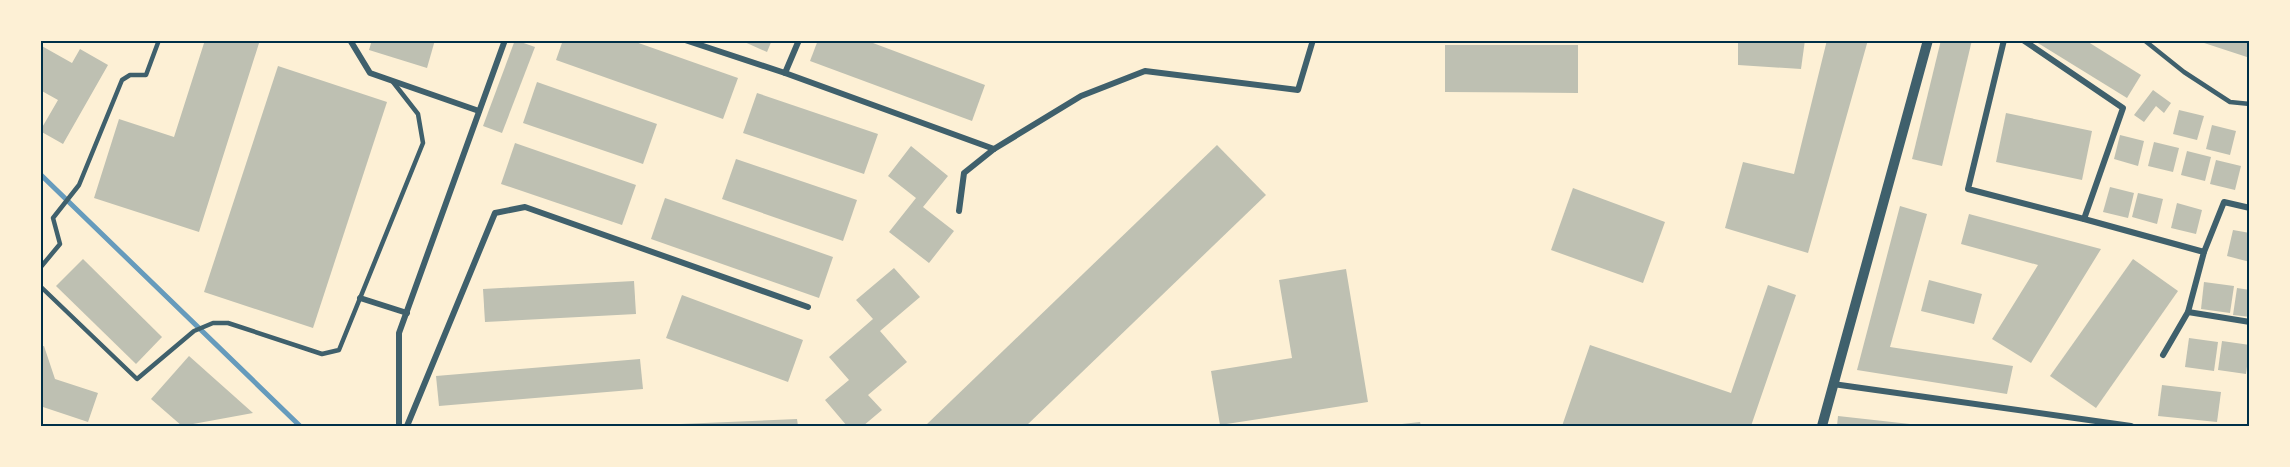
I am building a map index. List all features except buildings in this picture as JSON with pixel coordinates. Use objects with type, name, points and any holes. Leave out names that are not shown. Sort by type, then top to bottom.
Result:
[{"type":"street","points":[[350,40],[370,73],[479,111]]},
{"type":"street","points":[[399,426],[399,333],[505,40]]},
{"type":"street","points":[[685,40],[785,73],[994,149]]},
{"type":"street","points":[[785,73],[799,40]]},
{"type":"street","points":[[959,211],[964,173],[994,149],[1081,96],[1145,71],[1298,90],[1313,40]]},
{"type":"street","points":[[1822,426],[1928,40]]},
{"type":"street","points":[[2004,40],[1968,189],[2204,252]]},
{"type":"street","points":[[2023,40],[2123,108],[2084,219]]},
{"type":"street","points":[[2163,355],[2188,312],[2204,252],[2224,202],[2250,208]]},
{"type":"street","points":[[407,426],[495,213],[525,207],[808,306]]},
{"type":"street","points":[[360,298],[407,313]]},
{"type":"street","points":[[2188,312],[2250,322]]},
{"type":"street","points":[[1833,384],[2131,426]]},
{"type":"lane","points":[[40,268],[60,244],[53,218],[79,185],[122,80],[130,75],[146,75],[159,40]]},
{"type":"lane","points":[[2144,40],[2184,72],[2230,102],[2250,104]]},
{"type":"lane","points":[[40,286],[137,379],[195,331],[213,322],[228,323],[322,354],[339,350],[423,143],[418,114],[393,81]]},
{"type":"waterway","points":[[40,174],[300,426]]}]
